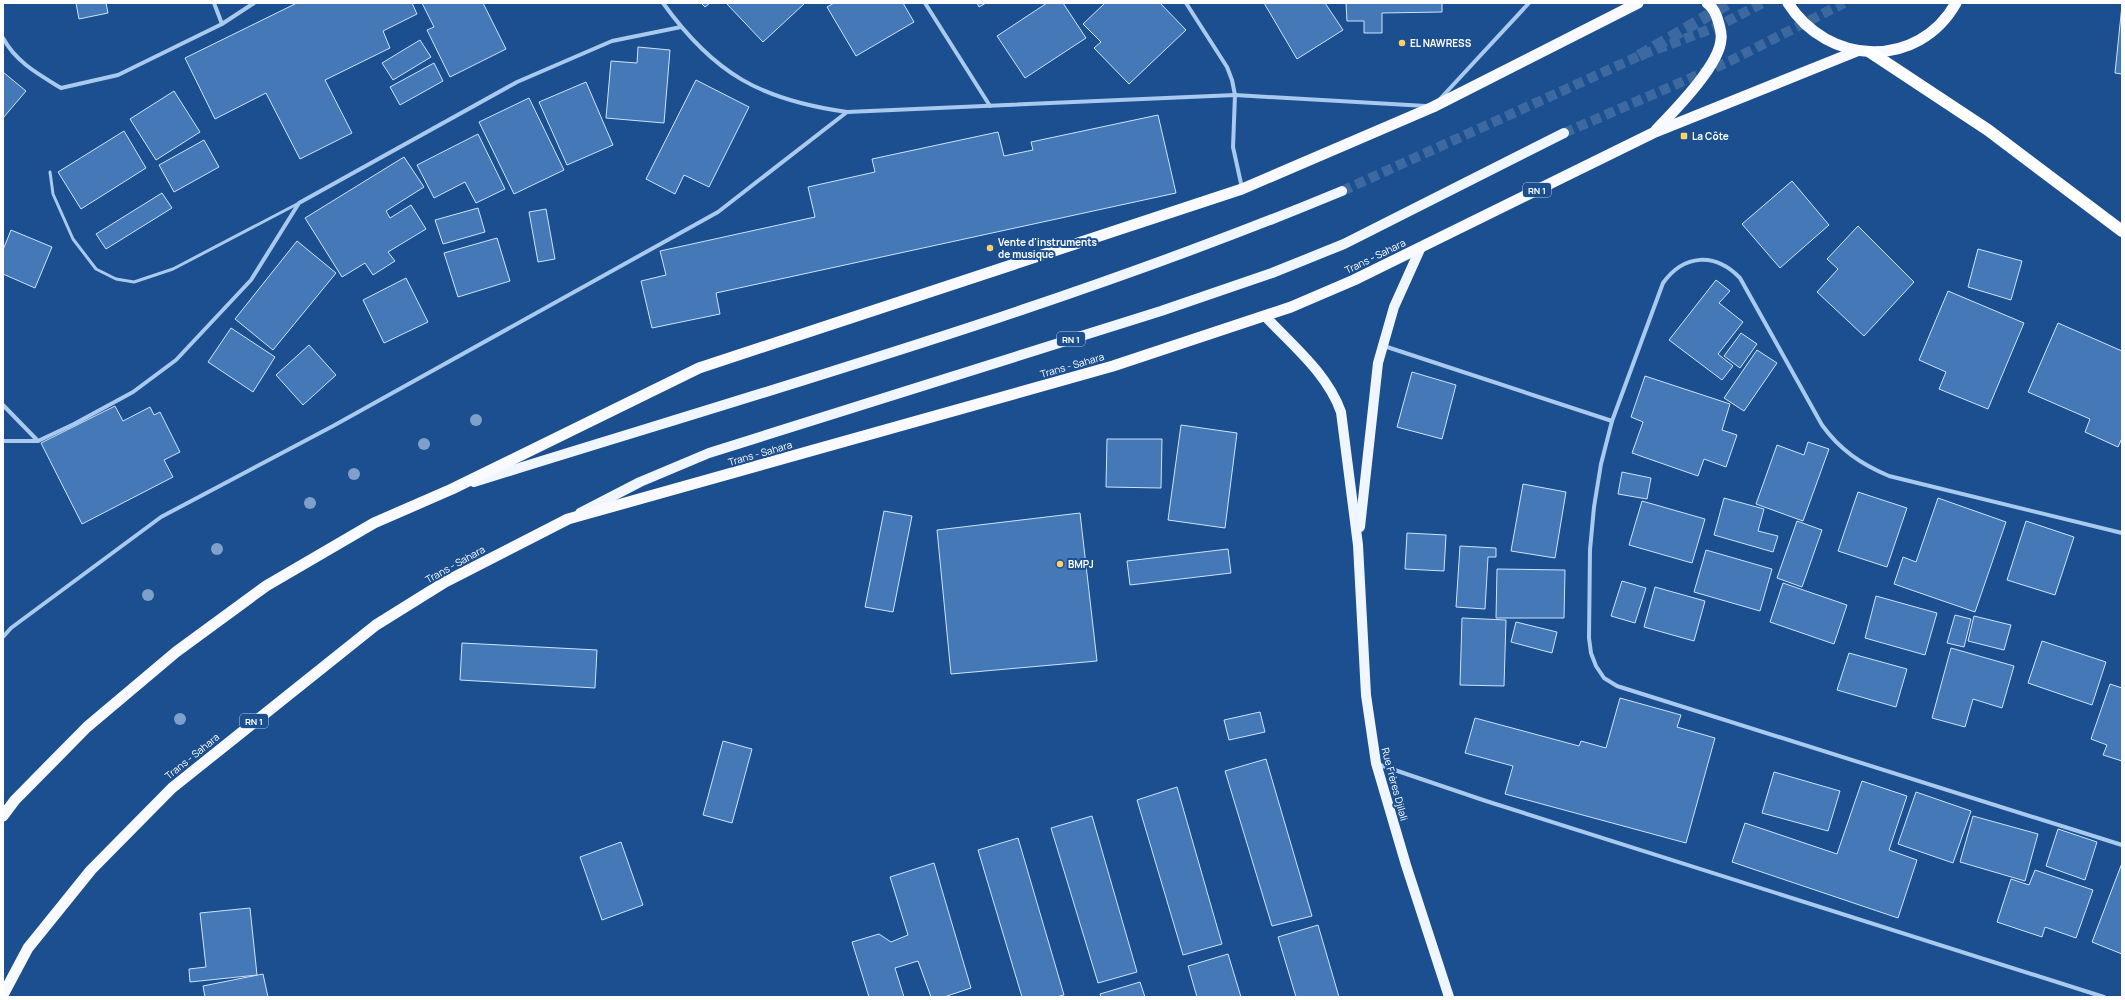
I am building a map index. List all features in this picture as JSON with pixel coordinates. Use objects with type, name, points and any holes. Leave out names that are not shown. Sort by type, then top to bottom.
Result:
[{"type":"highway","points":[[1653,133],[1688,96],[1716,56],[1721,39],[1718,19],[1710,5],[1707,3]]},
{"type":"highway","points":[[1788,3],[1804,24],[1823,38],[1840,46],[1857,51],[1870,52],[1908,46],[1925,37],[1940,25],[1956,3]]},
{"type":"highway","points":[[3,816],[15,800],[87,727],[176,652],[266,586],[374,523],[452,489],[699,368],[1242,189],[1433,107],[1638,4]]},
{"type":"highway","name":"Trans - Sahara","points":[[3,995],[28,948],[81,882],[172,788],[376,625],[446,582],[568,519],[1113,366],[1291,307],[1354,280],[1653,133],[1857,51]]},
{"type":"highway","points":[[1870,52],[1988,130],[2122,231]]},
{"type":"main road","name":"RN 1","points":[[568,519],[640,482],[709,453],[1161,311],[1272,273],[1344,244],[1564,133]]},
{"type":"main road","points":[[452,489],[1017,312],[1254,227],[1342,190]]},
{"type":"main road","points":[[1358,545],[1375,384],[1382,346],[1401,290],[1421,247]]},
{"type":"main road","points":[[1265,316],[1317,370],[1335,397],[1341,412],[1344,428],[1358,545]]},
{"type":"main road","name":"Rue Frères Djilali","points":[[1358,545],[1366,695],[1376,763],[1406,865],[1449,997]]},
{"type":"street","points":[[214,3],[222,24]]},
{"type":"street","points":[[3,38],[8,46],[29,69],[61,88],[118,74],[222,24],[254,3]]},
{"type":"street","points":[[663,3],[681,28],[714,60],[738,78],[772,95],[809,107],[847,112],[1235,95],[1433,107],[1529,3]]},
{"type":"street","points":[[925,3],[990,106]]},
{"type":"street","points":[[1186,3],[1232,80],[1235,95],[1233,147],[1242,189]]},
{"type":"street","points":[[3,441],[38,441],[74,424],[133,392],[176,360],[251,280],[299,203],[517,82],[612,42],[681,28]]},
{"type":"street","points":[[3,638],[10,628],[161,517],[332,426],[718,212],[847,112]]},
{"type":"street","points":[[2122,534],[1889,476],[1858,461],[1832,439],[1822,425],[1740,278],[1731,268],[1706,260],[1693,261],[1681,265],[1670,273],[1663,283],[1612,421],[1602,464],[1590,550],[1590,645],[1596,666],[1604,678],[1617,686],[2122,845]]},
{"type":"street","points":[[1382,346],[1612,421]]},
{"type":"street","points":[[3,405],[38,441]]},
{"type":"street","points":[[1376,763],[1486,801],[2104,997]]},
{"type":"lane","points":[[50,172],[53,194],[73,239],[96,269],[116,279],[134,282],[173,269],[299,203]]},
{"type":"building","points":[[76,3],[106,3],[108,13],[79,19]]},
{"type":"building","points":[[297,3],[412,3],[417,14],[383,31],[390,48],[325,80],[352,133],[300,159],[266,93],[215,119],[185,58]]},
{"type":"building","points":[[422,3],[483,3],[506,49],[450,77],[427,30],[434,27]]},
{"type":"building","points":[[701,3],[710,3],[705,7]]},
{"type":"building","points":[[726,3],[805,3],[763,42]]},
{"type":"building","points":[[834,3],[903,3],[914,22],[856,56],[827,7]]},
{"type":"building","points":[[977,3],[986,3],[979,7]]},
{"type":"building","points":[[1047,3],[1063,3],[1086,38],[1025,78],[997,36]]},
{"type":"building","points":[[1105,3],[1160,3],[1186,30],[1129,84],[1094,48],[1101,42],[1083,24]]},
{"type":"building","points":[[1264,3],[1325,3],[1343,30],[1297,59]]},
{"type":"building","points":[[1346,3],[1442,3],[1442,12],[1382,13],[1382,33],[1364,33],[1364,21],[1347,21]]},
{"type":"building","points":[[2122,5],[2122,74],[2115,73]]},
{"type":"building","points":[[420,40],[431,57],[393,80],[382,63]]},
{"type":"building","points":[[638,47],[670,50],[664,123],[606,118],[611,61],[637,63]]},
{"type":"building","points":[[434,63],[443,81],[400,105],[390,87]]},
{"type":"building","points":[[3,72],[26,91],[3,118]]},
{"type":"building","points":[[696,80],[749,107],[709,187],[684,175],[675,194],[646,179]]},
{"type":"building","points":[[586,82],[613,145],[567,165],[539,102]]},
{"type":"building","points":[[174,91],[200,132],[156,160],[130,119]]},
{"type":"building","points":[[529,98],[564,170],[514,194],[479,122]]},
{"type":"building","points":[[1158,115],[1176,193],[716,293],[720,314],[652,328],[641,281],[666,275],[660,251],[815,217],[808,187],[875,172],[872,159],[998,132],[1004,156],[1033,150],[1031,142]]},
{"type":"building","points":[[124,131],[146,168],[81,209],[58,172]]},
{"type":"building","points":[[478,134],[505,189],[476,203],[465,182],[434,198],[417,165]]},
{"type":"building","points":[[204,140],[219,167],[174,192],[159,165]]},
{"type":"building","points":[[404,157],[424,187],[386,211],[390,218],[411,205],[426,229],[388,252],[395,261],[373,275],[365,263],[342,277],[305,218]]},
{"type":"building","points":[[1792,181],[1829,225],[1780,268],[1742,224]]},
{"type":"building","points":[[162,193],[172,208],[106,249],[96,234]]},
{"type":"building","points":[[478,208],[485,232],[443,244],[435,220]]},
{"type":"building","points":[[546,209],[555,259],[538,262],[529,212]]},
{"type":"building","points":[[1858,226],[1914,282],[1864,336],[1817,292],[1838,269],[1827,259]]},
{"type":"building","points":[[11,230],[52,247],[35,288],[3,274],[3,250]]},
{"type":"building","points":[[497,238],[510,281],[458,297],[444,253]]},
{"type":"building","points":[[297,241],[336,273],[273,350],[235,319]]},
{"type":"building","points":[[1978,249],[2022,261],[2011,300],[1968,287]]},
{"type":"building","points":[[406,278],[428,322],[384,343],[363,300]]},
{"type":"building","points":[[1716,280],[1730,291],[1719,303],[1743,322],[1718,354],[1733,366],[1722,380],[1669,340]]},
{"type":"building","points":[[1948,291],[2024,323],[1988,409],[1939,389],[1946,372],[1919,360]]},
{"type":"building","points":[[2058,323],[2122,351],[2122,438],[2118,447],[2085,432],[2090,419],[2028,392]]},
{"type":"building","points":[[231,328],[275,357],[253,392],[208,362]]},
{"type":"building","points":[[1741,333],[1757,344],[1740,368],[1724,356]]},
{"type":"building","points":[[309,345],[336,375],[303,405],[276,375]]},
{"type":"building","points":[[1757,350],[1777,363],[1744,411],[1724,398]]},
{"type":"building","points":[[1412,372],[1456,385],[1442,439],[1397,427]]},
{"type":"building","points":[[1645,376],[1730,404],[1722,430],[1737,435],[1726,467],[1704,459],[1698,476],[1632,453],[1643,422],[1631,417]]},
{"type":"building","points":[[115,406],[123,421],[150,407],[154,415],[160,412],[180,452],[164,460],[173,477],[82,524],[41,443]]},
{"type":"building","points":[[1181,425],[1237,433],[1225,528],[1168,520]]},
{"type":"building","points":[[1107,439],[1162,439],[1161,488],[1106,487]]},
{"type":"building","points":[[1808,442],[1829,449],[1803,521],[1756,504],[1777,445],[1804,455]]},
{"type":"building","points":[[1622,472],[1651,478],[1647,499],[1618,494]]},
{"type":"building","points":[[1523,484],[1566,492],[1555,558],[1511,551]]},
{"type":"building","points":[[1858,492],[1907,508],[1887,567],[1838,551]]},
{"type":"building","points":[[1724,498],[1764,509],[1758,531],[1778,536],[1773,552],[1714,535]]},
{"type":"building","points":[[1938,498],[2006,522],[1975,612],[1894,584],[1903,557],[1916,562]]},
{"type":"building","points":[[1642,501],[1705,519],[1692,563],[1629,545]]},
{"type":"building","points":[[884,511],[912,516],[893,612],[865,607]]},
{"type":"building","points":[[1080,513],[1097,661],[951,674],[937,530]]},
{"type":"building","points":[[1797,521],[1822,530],[1802,587],[1777,578]]},
{"type":"building","points":[[2026,521],[2074,537],[2055,595],[2007,580]]},
{"type":"building","points":[[1407,533],[1446,535],[1444,571],[1405,569]]},
{"type":"building","points":[[1460,546],[1496,548],[1496,557],[1488,557],[1485,609],[1456,607]]},
{"type":"building","points":[[1228,549],[1231,573],[1130,585],[1127,561]]},
{"type":"building","points":[[1706,550],[1772,569],[1760,611],[1694,592]]},
{"type":"building","points":[[1497,569],[1565,570],[1564,618],[1496,618]]},
{"type":"building","points":[[1622,581],[1646,588],[1635,623],[1611,616]]},
{"type":"building","points":[[1783,583],[1847,605],[1834,644],[1770,622]]},
{"type":"building","points":[[1655,587],[1705,601],[1694,641],[1644,627]]},
{"type":"building","points":[[1876,596],[1937,613],[1925,655],[1865,638]]},
{"type":"building","points":[[1955,615],[1971,619],[1964,647],[1947,643]]},
{"type":"building","points":[[1974,616],[2011,625],[2004,650],[1968,641]]},
{"type":"building","points":[[1462,618],[1506,620],[1504,686],[1460,685]]},
{"type":"building","points":[[1516,622],[1557,632],[1552,653],[1511,642]]},
{"type":"building","points":[[2042,641],[2106,662],[2092,705],[2028,683]]},
{"type":"building","points":[[462,643],[597,650],[595,688],[460,680]]},
{"type":"building","points":[[1951,648],[2014,666],[2002,708],[1973,699],[1965,727],[1932,718]]},
{"type":"building","points":[[1849,653],[1907,669],[1896,707],[1837,690]]},
{"type":"building","points":[[2110,684],[2122,688],[2122,761],[2103,755],[2107,745],[2091,739]]},
{"type":"building","points":[[1620,698],[1681,715],[1677,727],[1715,738],[1686,843],[1505,794],[1513,766],[1465,753],[1475,718],[1579,746],[1581,741],[1606,748]]},
{"type":"building","points":[[1260,712],[1265,732],[1229,740],[1224,720]]},
{"type":"building","points":[[723,741],[752,749],[732,823],[703,815]]},
{"type":"building","points":[[1266,759],[1312,916],[1272,926],[1225,771]]},
{"type":"building","points":[[1774,772],[1840,791],[1828,831],[1762,813]]},
{"type":"building","points":[[1862,781],[1907,796],[1889,850],[1917,860],[1898,918],[1732,862],[1745,823],[1837,854]]},
{"type":"building","points":[[1177,787],[1222,944],[1183,955],[1137,800]]},
{"type":"building","points":[[1916,792],[1971,811],[1953,863],[1898,844]]},
{"type":"building","points":[[1092,816],[1137,972],[1098,983],[1051,828]]},
{"type":"building","points":[[1973,816],[2038,834],[2025,881],[1960,862]]},
{"type":"building","points":[[2058,829],[2097,842],[2085,880],[2046,866]]},
{"type":"building","points":[[1018,838],[1064,995],[1056,997],[1022,997],[978,850]]},
{"type":"building","points":[[621,842],[643,905],[602,920],[580,857]]},
{"type":"building","points":[[934,863],[971,988],[944,997],[931,997],[918,961],[895,968],[904,997],[869,997],[852,942],[879,934],[891,942],[908,935],[890,877]]},
{"type":"building","points":[[2122,863],[2122,954],[2092,942]]},
{"type":"building","points":[[2035,870],[2093,890],[2076,938],[2045,927],[2042,937],[1997,922],[2011,879],[2029,885]]},
{"type":"building","points":[[250,908],[257,975],[190,982],[189,969],[206,967],[200,913]]},
{"type":"building","points":[[1318,925],[1339,997],[1296,997],[1278,937]]},
{"type":"building","points":[[1228,954],[1241,997],[1197,997],[1188,966]]},
{"type":"building","points":[[263,974],[268,997],[205,997],[203,986]]},
{"type":"building","points":[[1140,982],[1145,997],[1101,997],[1100,994]]},
{"type":"tunnel","points":[[1639,56],[1729,3]]},
{"type":"tunnel","points":[[1342,191],[1639,56],[1716,27],[1763,3]]},
{"type":"tunnel","points":[[1564,133],[1730,61],[1844,3]]},
{"type":"place","name":"EL NAWRESS","points":[[1402,43]]},
{"type":"place","name":"La Côte","points":[[1684,136]]},
{"type":"place","name":"Vente d'instruments de musique","points":[[990,248]]},
{"type":"place","name":"BMPJ","points":[[1060,564]]}]
